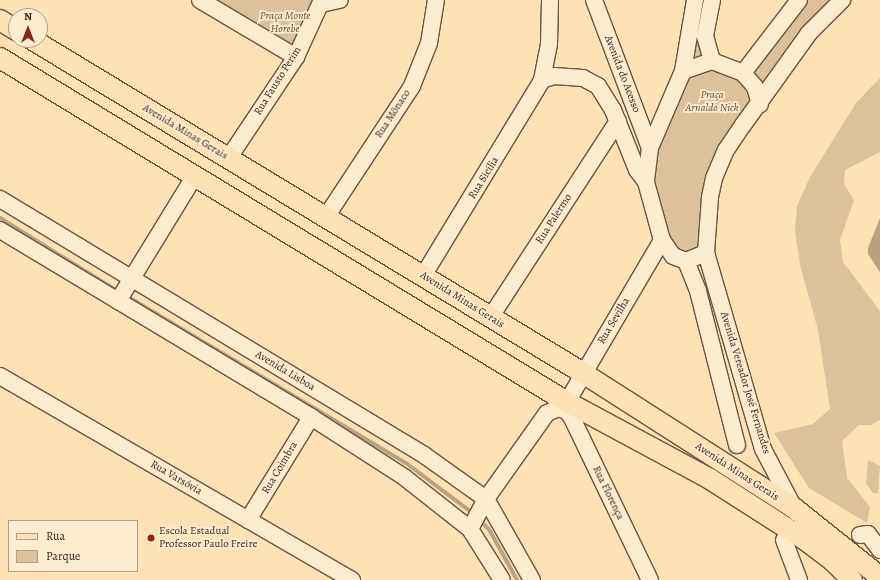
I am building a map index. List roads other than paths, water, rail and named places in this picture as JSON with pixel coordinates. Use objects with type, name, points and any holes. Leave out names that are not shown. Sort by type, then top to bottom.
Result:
[{"type":"main road","name":"Avenida Minas Gerais","points":[[46,48],[583,373],[794,508],[880,577]]},
{"type":"main road","name":"Avenida Minas Gerais","points":[[0,58],[565,406],[710,479],[804,539],[833,561],[852,580]]},
{"type":"street","points":[[200,0],[296,56]]},
{"type":"street","points":[[322,2],[340,0]]},
{"type":"street","name":"Rua Mônaco","points":[[326,218],[412,86],[429,43],[436,0]]},
{"type":"street","points":[[550,0],[549,44],[542,80],[554,76],[591,80],[605,95],[618,121],[637,170],[646,182],[662,240],[673,256],[686,261],[706,253]]},
{"type":"street","name":"Avenida do Acesso","points":[[594,0],[650,148]]},
{"type":"street","points":[[646,182],[650,148],[683,71],[695,0]]},
{"type":"street","points":[[712,0],[705,36],[712,61]]},
{"type":"street","points":[[742,73],[799,0]]},
{"type":"street","name":"Avenida Vereador José Fernandes","points":[[794,508],[763,448],[706,253],[710,197],[714,178],[726,150],[760,104],[785,63],[809,33],[842,0]]},
{"type":"street","name":"Rua Fausto Perim","points":[[228,159],[296,56],[322,2]]},
{"type":"street","points":[[683,71],[712,61],[742,73],[755,87],[760,104]]},
{"type":"street","name":"Rua Sicília","points":[[423,276],[542,80]]},
{"type":"street","name":"Rua Palermo","points":[[490,318],[618,121]]},
{"type":"street","points":[[118,301],[194,177]]},
{"type":"street","name":"Avenida Lisboa","points":[[0,199],[424,455],[486,498],[532,580]]},
{"type":"street","points":[[0,230],[311,416],[404,477],[470,529],[502,580]]},
{"type":"street","name":"Rua Sevilha","points":[[565,406],[662,240]]},
{"type":"street","name":"Avenida Vereador José Fernandes","points":[[686,261],[698,291],[737,445]]},
{"type":"street","name":"Rua Varsóvia","points":[[0,376],[352,580]]},
{"type":"street","points":[[470,529],[486,498],[547,413],[565,406]]},
{"type":"street","name":"Rua Florença","points":[[565,406],[650,580]]},
{"type":"street","name":"Rua Coimbra","points":[[248,520],[311,416]]},
{"type":"street","points":[[866,530],[880,550]]},
{"type":"street","points":[[784,540],[799,580]]},
{"type":"waterway","points":[[0,218],[119,292]]},
{"type":"waterway","points":[[125,295],[406,463],[474,514]]},
{"type":"waterway","points":[[479,519],[490,531],[517,580]]},
{"type":"place","name":"Escola Estadual Professor Paulo Freire","points":[[151,538]]},
{"type":"park label","name":"Praça Monte Horebe","points":[[285,23]]},
{"type":"park label","name":"Praça Arnaldo Nick","points":[[712,102]]}]
